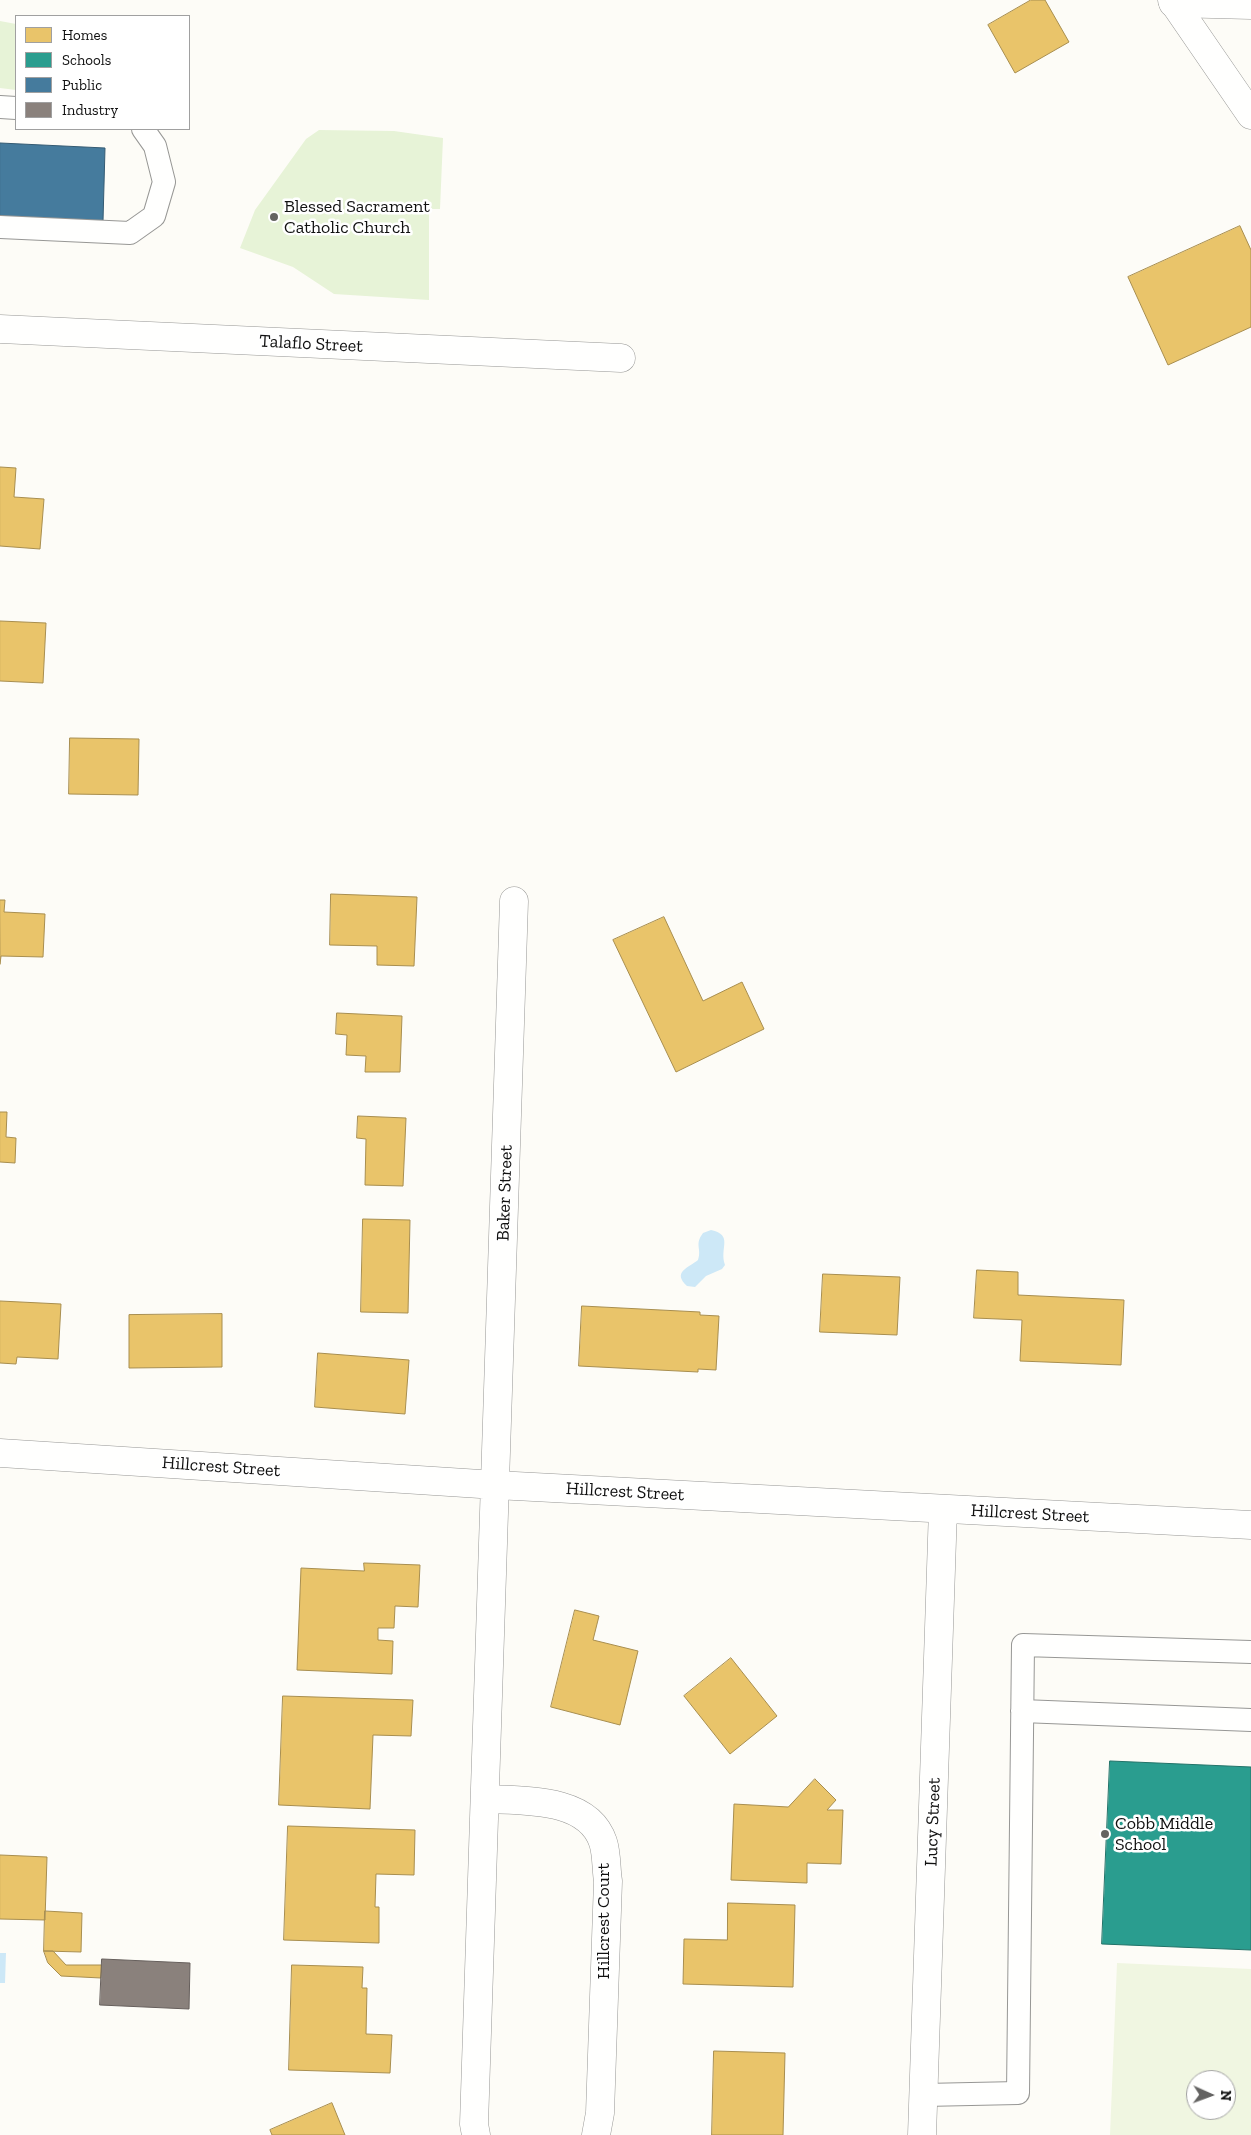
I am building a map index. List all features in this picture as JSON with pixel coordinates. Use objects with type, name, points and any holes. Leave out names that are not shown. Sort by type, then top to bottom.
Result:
[{"type":"street","points":[[1172,1],[1251,5]]},
{"type":"street","points":[[1172,1],[1251,115]]},
{"type":"street","name":"Talaflo Street","points":[[0,329],[622,358]]},
{"type":"street","name":"Baker Street","points":[[496,1485],[514,901]]},
{"type":"street","name":"Hillcrest Street","points":[[0,1453],[496,1485],[1251,1526]]},
{"type":"street","points":[[476,2135],[474,2124],[496,1485]]},
{"type":"street","name":"Lucy Street","points":[[922,2135],[943,1509]]},
{"type":"street","name":"Hillcrest Court","points":[[485,1799],[547,1802],[582,1814],[593,1823],[603,1842],[608,1881],[600,2113],[596,2135]]},
{"type":"lane","points":[[0,107],[15,108]]},
{"type":"lane","points":[[0,228],[130,233],[154,216],[164,182],[156,146],[144,130]]},
{"type":"lane","points":[[924,2094],[1018,2093],[1023,1645],[1251,1652]]},
{"type":"lane","points":[[1022,1711],[1251,1720]]},
{"type":"green space","points":[[0,21],[15,24],[15,90],[0,88]]},
{"type":"green space","points":[[319,130],[394,131],[443,138],[440,209],[429,209],[429,300],[334,294],[293,267],[240,248],[255,210],[306,139]]},
{"type":"green space","points":[[1117,1963],[1251,1969],[1251,2135],[1110,2135]]},
{"type":"water","points":[[711,1230],[718,1232],[724,1239],[725,1265],[722,1269],[706,1276],[695,1287],[687,1286],[681,1274],[698,1260],[700,1237],[703,1233]]},
{"type":"water","points":[[0,1953],[6,1953],[5,1983],[0,1983]]},
{"type":"building: Homes","points":[[1031,0],[1045,0],[1069,42],[1015,73],[988,25]]},
{"type":"building: Homes","points":[[1240,226],[1251,250],[1251,327],[1168,365],[1128,277]]},
{"type":"building: Homes","points":[[0,467],[16,468],[14,497],[44,499],[40,549],[0,546]]},
{"type":"building: Homes","points":[[0,621],[46,623],[43,683],[0,681]]},
{"type":"building: Homes","points":[[70,738],[139,739],[138,795],[69,794]]},
{"type":"building: Homes","points":[[331,894],[417,897],[414,966],[377,965],[377,946],[330,945]]},
{"type":"building: Homes","points":[[0,900],[5,900],[4,912],[45,914],[43,957],[1,956],[0,964]]},
{"type":"building: Homes","points":[[664,917],[703,1001],[742,982],[764,1029],[676,1072],[613,940]]},
{"type":"building: Homes","points":[[337,1013],[402,1016],[400,1072],[365,1072],[366,1056],[346,1055],[347,1035],[336,1034]]},
{"type":"building: Homes","points":[[0,1112],[7,1112],[6,1137],[16,1138],[15,1163],[0,1162]]},
{"type":"building: Homes","points":[[358,1116],[406,1118],[403,1186],[365,1185],[366,1139],[357,1138]]},
{"type":"building: Homes","points":[[363,1219],[410,1220],[408,1313],[361,1312]]},
{"type":"building: Homes","points":[[977,1270],[1018,1272],[1018,1295],[1124,1300],[1121,1365],[1020,1361],[1022,1320],[974,1318]]},
{"type":"building: Homes","points":[[823,1274],[900,1277],[897,1335],[820,1332]]},
{"type":"building: Homes","points":[[0,1301],[61,1304],[58,1359],[17,1357],[16,1364],[0,1363]]},
{"type":"building: Homes","points":[[582,1306],[700,1312],[700,1315],[719,1316],[716,1370],[698,1369],[698,1372],[579,1366]]},
{"type":"building: Homes","points":[[222,1314],[222,1367],[129,1368],[129,1315]]},
{"type":"building: Homes","points":[[318,1353],[409,1360],[405,1414],[315,1407]]},
{"type":"building: Homes","points":[[364,1563],[420,1565],[418,1607],[395,1606],[394,1628],[378,1628],[378,1640],[393,1641],[392,1674],[297,1670],[301,1568],[364,1571]]},
{"type":"building: Homes","points":[[575,1610],[599,1616],[593,1640],[638,1651],[620,1725],[551,1707]]},
{"type":"building: Homes","points":[[731,1658],[777,1716],[730,1754],[684,1696]]},
{"type":"building: Homes","points":[[283,1696],[413,1700],[411,1736],[373,1735],[370,1809],[279,1805]]},
{"type":"building: Homes","points":[[815,1779],[836,1800],[827,1810],[843,1810],[841,1864],[807,1863],[807,1883],[731,1880],[734,1804],[788,1807]]},
{"type":"building: Homes","points":[[288,1826],[415,1830],[414,1875],[376,1874],[375,1907],[379,1907],[379,1943],[284,1940]]},
{"type":"building: Homes","points":[[0,1855],[47,1857],[45,1920],[0,1919]]},
{"type":"building: Homes","points":[[728,1903],[795,1905],[793,1987],[683,1984],[684,1939],[727,1940]]},
{"type":"building: Homes","points":[[45,1911],[82,1913],[81,1952],[44,1951]]},
{"type":"building: Homes","points":[[44,1951],[53,1951],[66,1965],[102,1965],[101,1978],[61,1976],[48,1963]]},
{"type":"building: Homes","points":[[292,1965],[363,1967],[362,1988],[367,1988],[366,2034],[392,2035],[390,2073],[289,2070]]},
{"type":"building: Homes","points":[[714,2051],[785,2053],[783,2135],[712,2135]]},
{"type":"building: Homes","points":[[332,2103],[345,2135],[272,2135],[270,2130]]},
{"type":"building: Schools","points":[[1110,1761],[1251,1767],[1251,1950],[1102,1944]]},
{"type":"building: Public","points":[[0,143],[105,148],[103,221],[0,217]]},
{"type":"building: Industry","points":[[102,1959],[190,1963],[189,2009],[100,2005]]},
{"type":"place","name":"Blessed Sacrament Catholic Church","points":[[274,217]]},
{"type":"place","name":"Cobb Middle School","points":[[1105,1834]]}]
